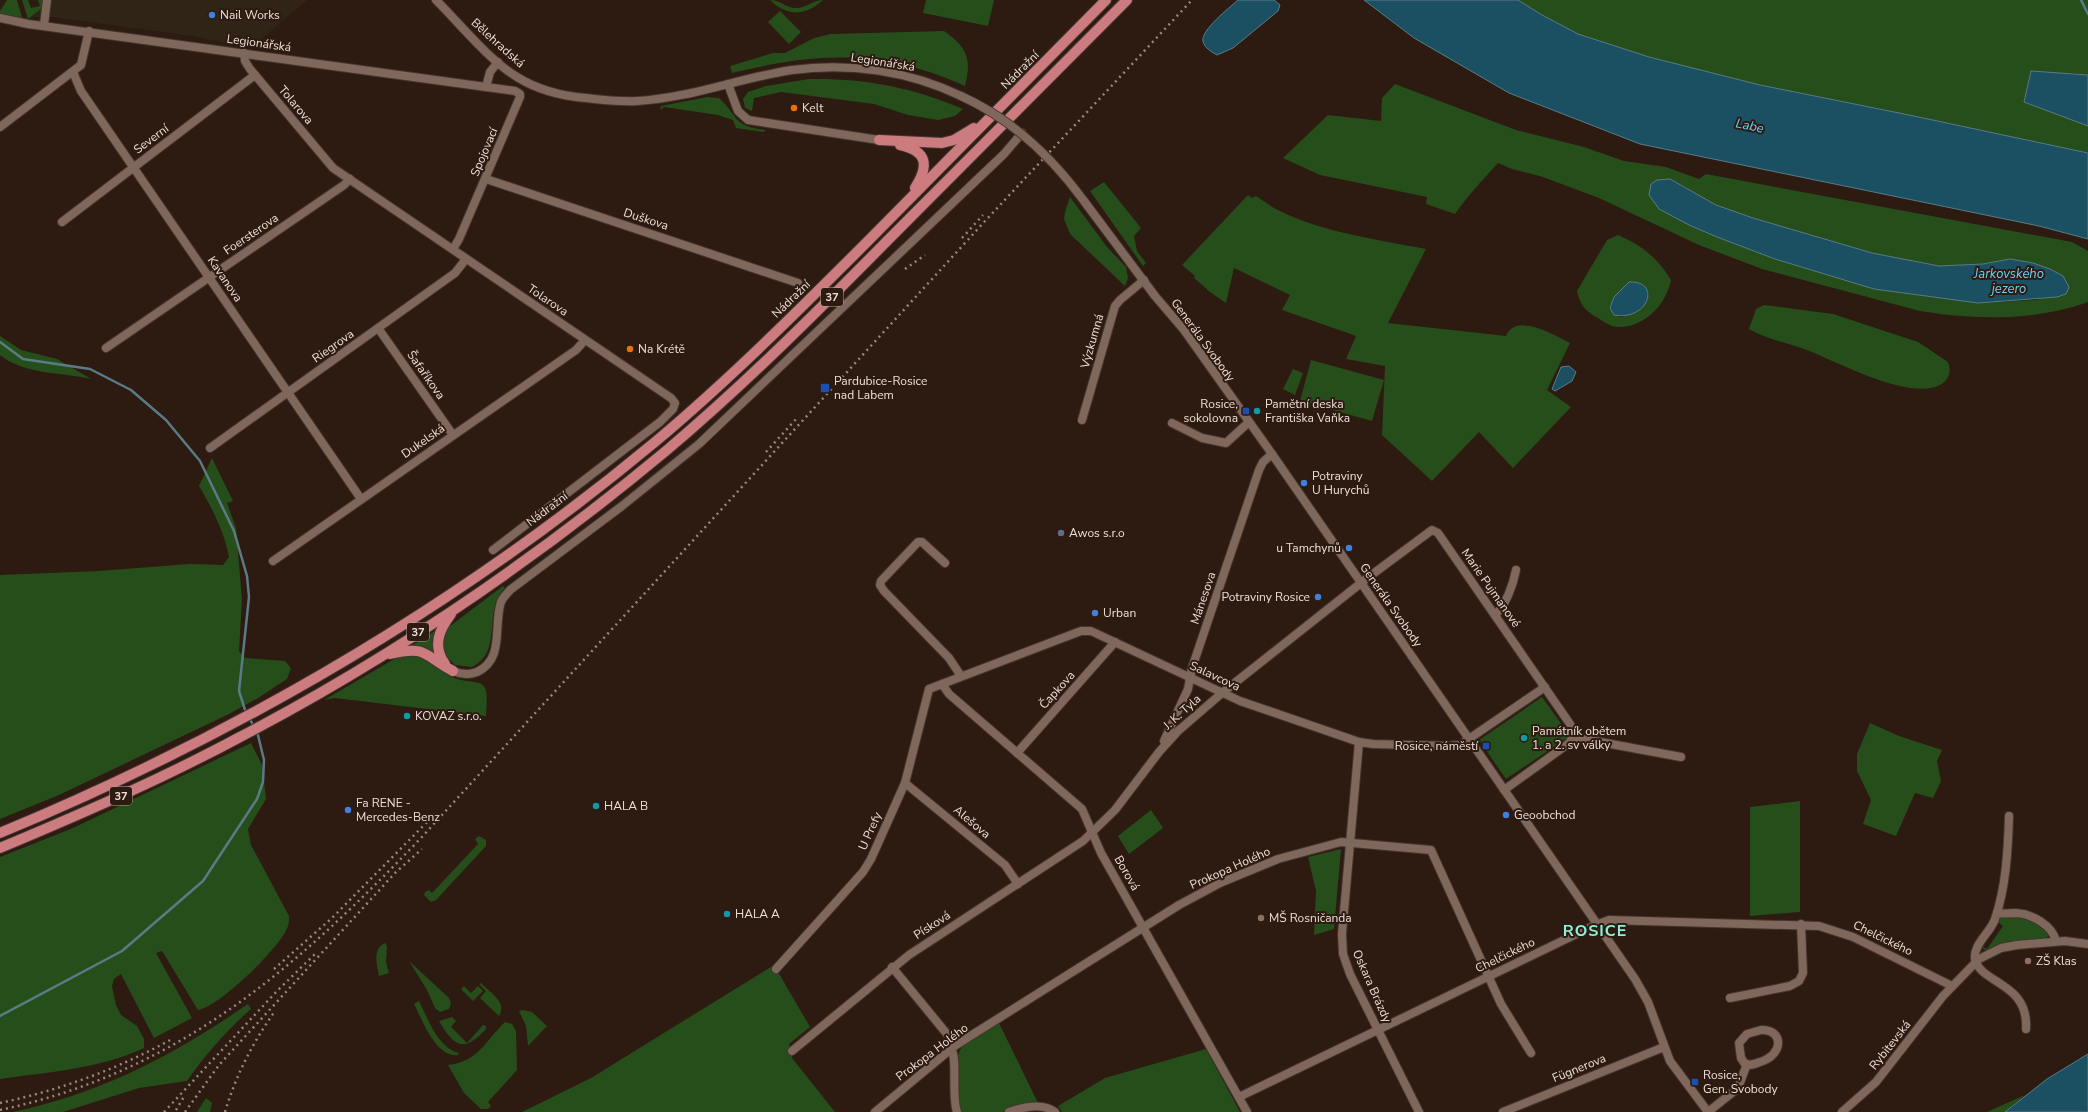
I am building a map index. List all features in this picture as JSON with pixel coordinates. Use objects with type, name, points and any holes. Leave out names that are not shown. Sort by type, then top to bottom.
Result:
[{"type":"main road","name":"Nádražní","points":[[0,833],[94,793],[233,726],[377,642],[516,549],[595,490],[687,415],[743,363],[903,206],[1106,0]]},
{"type":"main road","name":"37","points":[[0,848],[95,808],[240,738],[379,657],[456,607],[514,568],[610,496],[707,416],[828,300],[1127,0]]},
{"type":"main road","points":[[878,140],[948,142],[958,138],[991,117]]},
{"type":"main road","points":[[878,140],[914,149],[920,154],[924,161],[923,175],[903,206]]},
{"type":"main road","points":[[453,671],[441,656],[437,642],[442,627],[456,607]]},
{"type":"main road","points":[[379,657],[409,650],[417,650],[427,653],[453,671]]},
{"type":"street","points":[[44,25],[47,0]]},
{"type":"street","name":"Bělehradská","points":[[436,0],[498,62],[516,77],[529,83]]},
{"type":"street","name":"Legionářská","points":[[0,18],[28,24],[89,31],[486,87]]},
{"type":"street","points":[[0,127],[73,72],[83,62],[89,31]]},
{"type":"street","name":"Tolarova","points":[[244,53],[245,61],[255,75],[328,163],[675,402],[675,407],[666,417],[614,459],[493,550]]},
{"type":"street","points":[[486,87],[490,72],[498,62]]},
{"type":"street","name":"Legionářská","points":[[529,83],[556,94],[619,101],[649,100],[793,70],[836,68],[872,70],[934,84],[995,114],[1022,133]]},
{"type":"street","name":"Kavanova","points":[[73,72],[81,91],[361,499]]},
{"type":"street","name":"Severní","points":[[62,222],[255,75]]},
{"type":"street","points":[[728,84],[735,106],[741,115],[748,120],[878,140]]},
{"type":"street","name":"Spojovací","points":[[453,249],[459,240],[486,179],[520,97],[520,94],[515,91],[486,87]]},
{"type":"street","points":[[453,671],[461,674],[474,673],[481,670],[491,660],[496,648],[501,603],[510,590],[622,506],[699,444],[1004,154],[1022,133]]},
{"type":"street","name":"Generála Svobody","points":[[1022,133],[1056,166],[1084,201],[1184,330],[1272,454],[1641,988],[1673,1066],[1708,1112],[1738,1088],[1747,1064]]},
{"type":"street","name":"Foersterova","points":[[106,348],[344,185],[350,179]]},
{"type":"street","name":"Duškova","points":[[486,179],[798,282]]},
{"type":"street","name":"Riegrova","points":[[210,448],[455,273],[466,259]]},
{"type":"street","name":"Výzkumná","points":[[1082,420],[1115,306],[1144,280]]},
{"type":"street","name":"Šafaříkova","points":[[378,328],[454,435]]},
{"type":"street","name":"Dukelská","points":[[274,561],[576,350],[585,340]]},
{"type":"street","points":[[1172,423],[1202,438],[1226,443],[1249,422]]},
{"type":"street","name":"Mánesova","points":[[1158,752],[1185,696],[1191,678],[1192,668],[1258,470],[1263,462],[1272,454]]},
{"type":"street","name":"Marie Pujmanové","points":[[1361,583],[1428,532],[1434,531],[1495,615],[1570,724],[1573,737]]},
{"type":"street","points":[[945,563],[922,542],[918,542],[881,581],[880,585],[884,591],[949,658],[960,676]]},
{"type":"street","points":[[1495,615],[1501,608],[1508,595],[1516,570]]},
{"type":"street","name":"J. K. Tyla","points":[[1093,832],[1115,810],[1158,752],[1178,731],[1222,693],[1361,583]]},
{"type":"street","name":"Salavcova","points":[[942,684],[1084,630],[1091,631],[1222,693],[1359,742],[1373,744],[1452,746],[1460,745],[1469,740],[1545,687]]},
{"type":"street","name":"Čapkova","points":[[1017,753],[1115,642]]},
{"type":"street","name":"Borová","points":[[942,684],[949,694],[1082,809],[1101,853],[1247,1112]]},
{"type":"street","name":"U Prefy","points":[[776,969],[867,866],[905,783],[927,692],[929,689],[942,684]]},
{"type":"street","points":[[1504,790],[1564,748],[1573,737],[1681,757]]},
{"type":"street","name":"Oskara Brázdy","points":[[1359,742],[1349,842],[1342,949],[1347,966],[1419,1112]]},
{"type":"street","name":"Alešova","points":[[905,783],[1005,865],[1018,884]]},
{"type":"street","points":[[2009,816],[2007,861],[1997,913],[1994,922],[1977,949],[1976,962],[2005,986],[2018,1000],[2026,1014],[2026,1029]]},
{"type":"street","name":"Písková","points":[[792,1051],[892,967],[917,949],[1076,847],[1093,832]]},
{"type":"street","name":"Prokopa Holého","points":[[875,1112],[954,1047],[1199,893],[1257,867],[1308,850],[1349,842],[1431,850],[1501,1004],[1531,1053]]},
{"type":"street","points":[[1997,913],[2016,913],[2032,918],[2046,926],[2053,934],[2056,941]]},
{"type":"street","name":"Chelčického","points":[[1239,1097],[1488,976],[1597,924],[1609,920],[1801,924],[1819,926],[1843,932],[1952,986]]},
{"type":"street","points":[[1730,998],[1790,986],[1799,981],[1803,973],[1801,924]]},
{"type":"street","name":"Rybitevská","points":[[1842,1112],[1876,1082],[1952,986],[1976,962],[1990,953],[2009,946],[2056,941],[2080,942],[2088,944]]},
{"type":"street","points":[[892,967],[954,1047],[955,1057],[952,1092],[957,1112]]},
{"type":"street","points":[[1760,1030],[1774,1034],[1778,1045],[1774,1055],[1768,1060],[1747,1064],[1742,1060],[1739,1052],[1740,1043],[1744,1037],[1751,1032],[1760,1030]]},
{"type":"street","name":"Fügnerova","points":[[1503,1112],[1664,1047]]},
{"type":"street","points":[[1009,1112],[1038,1106],[1048,1108],[1055,1112]]},
{"type":"shaded area","points":[[43,0],[307,0],[251,48],[192,36],[52,17],[30,17],[42,8]]},
{"type":"green space","points":[[7,0],[17,0],[23,21],[0,15],[0,11]]},
{"type":"green space","points":[[22,0],[28,0],[31,8],[40,6],[38,0],[43,0],[42,8],[28,19]]},
{"type":"green space","points":[[770,0],[777,1],[792,8],[800,8],[816,1],[823,0],[817,5],[803,12],[790,12],[776,6]]},
{"type":"green space","points":[[926,0],[994,0],[988,26],[923,13]]},
{"type":"green space","points":[[1518,0],[2088,0],[2088,75],[2071,73],[2024,102],[2088,126],[2088,153],[1760,85],[1649,57],[1578,34],[1542,15]]},
{"type":"green space","points":[[780,11],[801,32],[789,44],[768,22]]},
{"type":"green space","points":[[944,31],[963,48],[966,54],[968,68],[965,86],[935,74],[906,65],[878,60],[822,58],[763,66],[732,73],[730,66],[773,53],[785,53],[814,38],[831,34]]},
{"type":"green space","points":[[809,79],[849,80],[888,85],[944,101],[963,109],[955,116],[938,120],[908,115],[874,104],[781,92],[754,98],[752,111],[745,108],[743,99],[748,92],[766,86]]},
{"type":"green space","points":[[1395,84],[1516,130],[1584,147],[1624,161],[1666,167],[1699,179],[1706,174],[2072,242],[2088,251],[2088,302],[2047,313],[2026,316],[1983,317],[1920,311],[1762,269],[1699,245],[1599,198],[1543,177],[1512,169],[1498,163],[1470,194],[1455,214],[1426,204],[1427,197],[1320,175],[1283,158],[1328,115],[1381,121],[1382,98]],"holes":[[[1670,179],[1716,205],[1753,218],[1872,253],[1939,266],[1983,264],[2010,259],[2033,263],[2066,294],[2035,300],[1978,303],[1874,289],[1775,259],[1717,237]]]},
{"type":"green space","points":[[707,97],[719,98],[738,120],[747,126],[766,130],[763,132],[736,128],[733,120],[718,115],[664,107],[660,110],[661,106]]},
{"type":"green space","points":[[1104,182],[1141,228],[1134,236],[1137,251],[1146,263],[1143,266],[1090,191]]},
{"type":"green space","points":[[1248,195],[1252,198],[1256,196],[1277,209],[1314,225],[1370,239],[1426,249],[1388,323],[1506,336],[1511,329],[1518,326],[1527,326],[1546,331],[1570,343],[1547,390],[1571,407],[1513,468],[1479,432],[1432,481],[1382,435],[1385,366],[1346,359],[1356,336],[1282,310],[1290,295],[1234,268],[1226,303],[1207,290],[1194,278],[1195,276],[1182,265]]},
{"type":"green space","points":[[1070,197],[1107,247],[1126,267],[1128,278],[1125,286],[1070,234],[1064,219]]},
{"type":"green space","points":[[1618,235],[1634,243],[1655,259],[1671,280],[1659,306],[1637,324],[1618,327],[1605,323],[1590,313],[1580,300],[1577,291],[1607,240]],"holes":[[[1642,286],[1649,295],[1622,317],[1614,315],[1610,308],[1619,294],[1626,290]]]},
{"type":"green space","points":[[1764,305],[1833,314],[1918,342],[1948,362],[1950,371],[1943,383],[1930,388],[1914,388],[1895,385],[1876,379],[1807,350],[1763,336],[1749,329],[1756,309]]},
{"type":"green space","points":[[0,336],[21,350],[57,359],[91,379],[32,370],[10,361],[0,355]]},
{"type":"green space","points":[[1311,360],[1384,380],[1372,421],[1300,401]]},
{"type":"green space","points":[[1293,369],[1303,373],[1295,395],[1283,389]]},
{"type":"green space","points":[[212,458],[233,501],[227,503],[236,528],[242,600],[239,651],[245,658],[285,661],[291,668],[287,679],[258,698],[229,714],[59,795],[0,819],[0,575],[99,571],[189,564],[223,565],[229,557],[227,547],[213,511],[199,486]]},
{"type":"green space","points":[[503,586],[505,588],[498,597],[495,608],[490,641],[482,660],[472,667],[455,665],[445,655],[441,645],[446,629]]},
{"type":"green space","points":[[436,630],[435,654],[411,646]]},
{"type":"green space","points":[[417,653],[432,661],[450,676],[460,680],[480,683],[484,686],[487,701],[486,716],[335,698],[324,700],[396,658],[407,654]]},
{"type":"green space","points":[[1542,697],[1570,736],[1506,779],[1479,740]]},
{"type":"green space","points":[[1870,723],[1899,736],[1942,750],[1937,761],[1941,781],[1933,798],[1915,793],[1896,836],[1863,824],[1871,800],[1857,771],[1857,754]]},
{"type":"green space","points":[[251,743],[262,765],[266,799],[248,829],[251,845],[289,916],[288,926],[283,935],[262,961],[249,974],[220,998],[208,1006],[198,1010],[162,951],[156,953],[192,1018],[154,1038],[121,974],[114,979],[112,986],[116,1005],[121,1015],[137,1026],[144,1039],[144,1048],[110,1061],[74,1069],[0,1079],[0,857],[73,828]]},
{"type":"green space","points":[[1800,801],[1800,912],[1750,916],[1750,807]]},
{"type":"green space","points":[[1151,810],[1163,828],[1129,854],[1118,836]]},
{"type":"green space","points":[[479,836],[486,840],[486,846],[436,900],[431,902],[424,895],[425,892],[429,890],[432,893],[478,844],[475,839]]},
{"type":"green space","points":[[1341,849],[1334,929],[1314,935],[1316,891],[1308,857]]},
{"type":"green space","points":[[2019,916],[2042,925],[2050,935],[2044,939],[2008,942],[1987,951],[1982,948],[1981,946],[1987,949],[2003,926],[1998,922],[2001,917]]},
{"type":"green space","points":[[385,943],[387,946],[386,962],[389,973],[379,976],[376,957],[378,949]]},
{"type":"green space","points":[[409,961],[449,998],[451,1003],[449,1009],[440,1012],[435,1008],[427,990]]},
{"type":"green space","points":[[774,965],[810,1027],[789,1044],[792,1058],[835,1112],[522,1112],[591,1078]]},
{"type":"green space","points":[[481,983],[499,1002],[501,1011],[499,1016],[480,998],[486,991],[479,984]]},
{"type":"green space","points":[[464,986],[471,993],[478,986],[483,991],[473,1001],[461,989]]},
{"type":"green space","points":[[419,1001],[439,1039],[452,1050],[459,1053],[458,1055],[443,1051],[431,1037],[414,1004]]},
{"type":"green space","points":[[248,1004],[251,1009],[217,1043],[187,1081],[139,1088],[63,1112],[13,1112],[46,1104],[77,1094],[136,1070],[192,1040]]},
{"type":"green space","points":[[523,1010],[532,1012],[547,1026],[528,1046],[526,1026],[519,1011]]},
{"type":"green space","points":[[452,1017],[456,1021],[451,1027],[467,1043],[483,1025],[486,1026],[486,1029],[471,1042],[465,1044],[460,1044],[450,1037],[439,1021]]},
{"type":"green space","points":[[505,1022],[512,1024],[516,1031],[517,1070],[488,1102],[491,1106],[488,1109],[481,1109],[464,1093],[448,1065],[467,1060],[474,1055]]},
{"type":"green space","points":[[999,1023],[1038,1103],[1002,1112],[958,1112],[956,1068],[959,1052],[970,1040]]},
{"type":"green space","points":[[1206,1049],[1240,1112],[1062,1112],[1058,1106],[1105,1078]]},
{"type":"green space","points":[[2025,1095],[2005,1112],[1987,1112]]},
{"type":"green space","points":[[206,1098],[212,1103],[210,1112],[197,1112]]},
{"type":"water","points":[[1238,0],[1274,0],[1280,5],[1278,11],[1233,48],[1217,55],[1208,50],[1205,46],[1203,41],[1204,36],[1206,31],[1216,19]]},
{"type":"water","name":"Labe","points":[[1364,0],[1518,0],[1542,15],[1578,34],[1649,57],[1760,85],[2088,153],[2088,239],[2039,226],[1640,144],[1509,93],[1414,38]]},
{"type":"water","points":[[2031,71],[2088,75],[2088,126],[2024,102]]},
{"type":"water","name":"Jarkovského jezero","points":[[1670,179],[1716,205],[1753,218],[1872,253],[1939,266],[1983,264],[2010,259],[2033,263],[2050,269],[2063,276],[2069,287],[2066,294],[2057,297],[1978,303],[1874,289],[1775,259],[1689,225],[1659,209],[1649,195],[1651,184],[1657,180]]},
{"type":"water","points":[[1629,282],[1639,283],[1645,287],[1648,293],[1647,300],[1643,307],[1636,312],[1626,315],[1614,315],[1610,308],[1614,297]]},
{"type":"water","points":[[1569,366],[1576,372],[1572,381],[1555,391],[1552,389],[1561,367]]},
{"type":"water","points":[[2088,1054],[2088,1112],[2005,1112],[2047,1079]]},
{"type":"waterway","points":[[2081,0],[2088,14]]},
{"type":"waterway","points":[[0,342],[23,359],[90,369],[131,390],[166,420],[200,461],[234,531],[247,576],[249,597],[239,691],[246,713]]},
{"type":"waterway","points":[[249,717],[254,727]]},
{"type":"waterway","points":[[0,1016],[122,951],[203,881],[257,799],[263,782],[264,760],[257,731]]},
{"type":"railway","points":[[0,1110],[65,1092],[125,1069],[180,1041],[232,1008],[281,970],[328,929],[375,885],[421,838],[986,220],[1192,0]]},
{"type":"railway","points":[[962,238],[983,215]]},
{"type":"railway","points":[[905,269],[925,255]]},
{"type":"railway","points":[[766,452],[797,418]]},
{"type":"railway","points":[[274,969],[332,918],[435,814]]},
{"type":"railway","points":[[185,1112],[219,1065],[395,873],[422,849]]},
{"type":"railway","points":[[164,1112],[277,991],[315,954]]},
{"type":"railway","points":[[225,1112],[234,1085],[246,1059],[259,1035],[275,1011]]},
{"type":"railway","points":[[0,1103],[67,1085],[131,1060],[172,1039]]},
{"type":"railway","points":[[176,1110],[185,1095]]},
{"type":"place","name":"Nail Works","points":[[212,15]]},
{"type":"place","name":"Kelt","points":[[794,108]]},
{"type":"place","name":"Na Krétě","points":[[630,349]]},
{"type":"place","name":"Pardubice-Rosice nad Labem","points":[[825,388]]},
{"type":"place","name":"Rosice, sokolovna","points":[[1246,411]]},
{"type":"place","name":"Pamětní deska Františka Vaňka","points":[[1257,411]]},
{"type":"place","name":"Potraviny U Hurychů","points":[[1304,483]]},
{"type":"place","name":"Awos s.r.o","points":[[1061,533]]},
{"type":"place","name":"u Tamchynů","points":[[1349,548]]},
{"type":"place","name":"Potraviny Rosice","points":[[1318,597]]},
{"type":"place","name":"Urban","points":[[1095,613]]},
{"type":"place","name":"KOVAZ s.r.o.","points":[[407,716]]},
{"type":"place","name":"Památník obětem 1. a 2. sv války","points":[[1524,738]]},
{"type":"place","name":"Rosice, náměstí","points":[[1486,746]]},
{"type":"place","name":"HALA B","points":[[596,806]]},
{"type":"place","name":"Fa RENE - Mercedes-Benz","points":[[348,810]]},
{"type":"place","name":"Geoobchod","points":[[1506,815]]},
{"type":"place","name":"HALA A","points":[[727,914]]},
{"type":"place","name":"MŠ Rosničanda","points":[[1261,918]]},
{"type":"place","name":"ZŠ Klas","points":[[2028,961]]},
{"type":"place","name":"Rosice, Gen. Svobody","points":[[1695,1082]]},
{"type":"district","name":"ROSICE","points":[[1595,930]]}]
